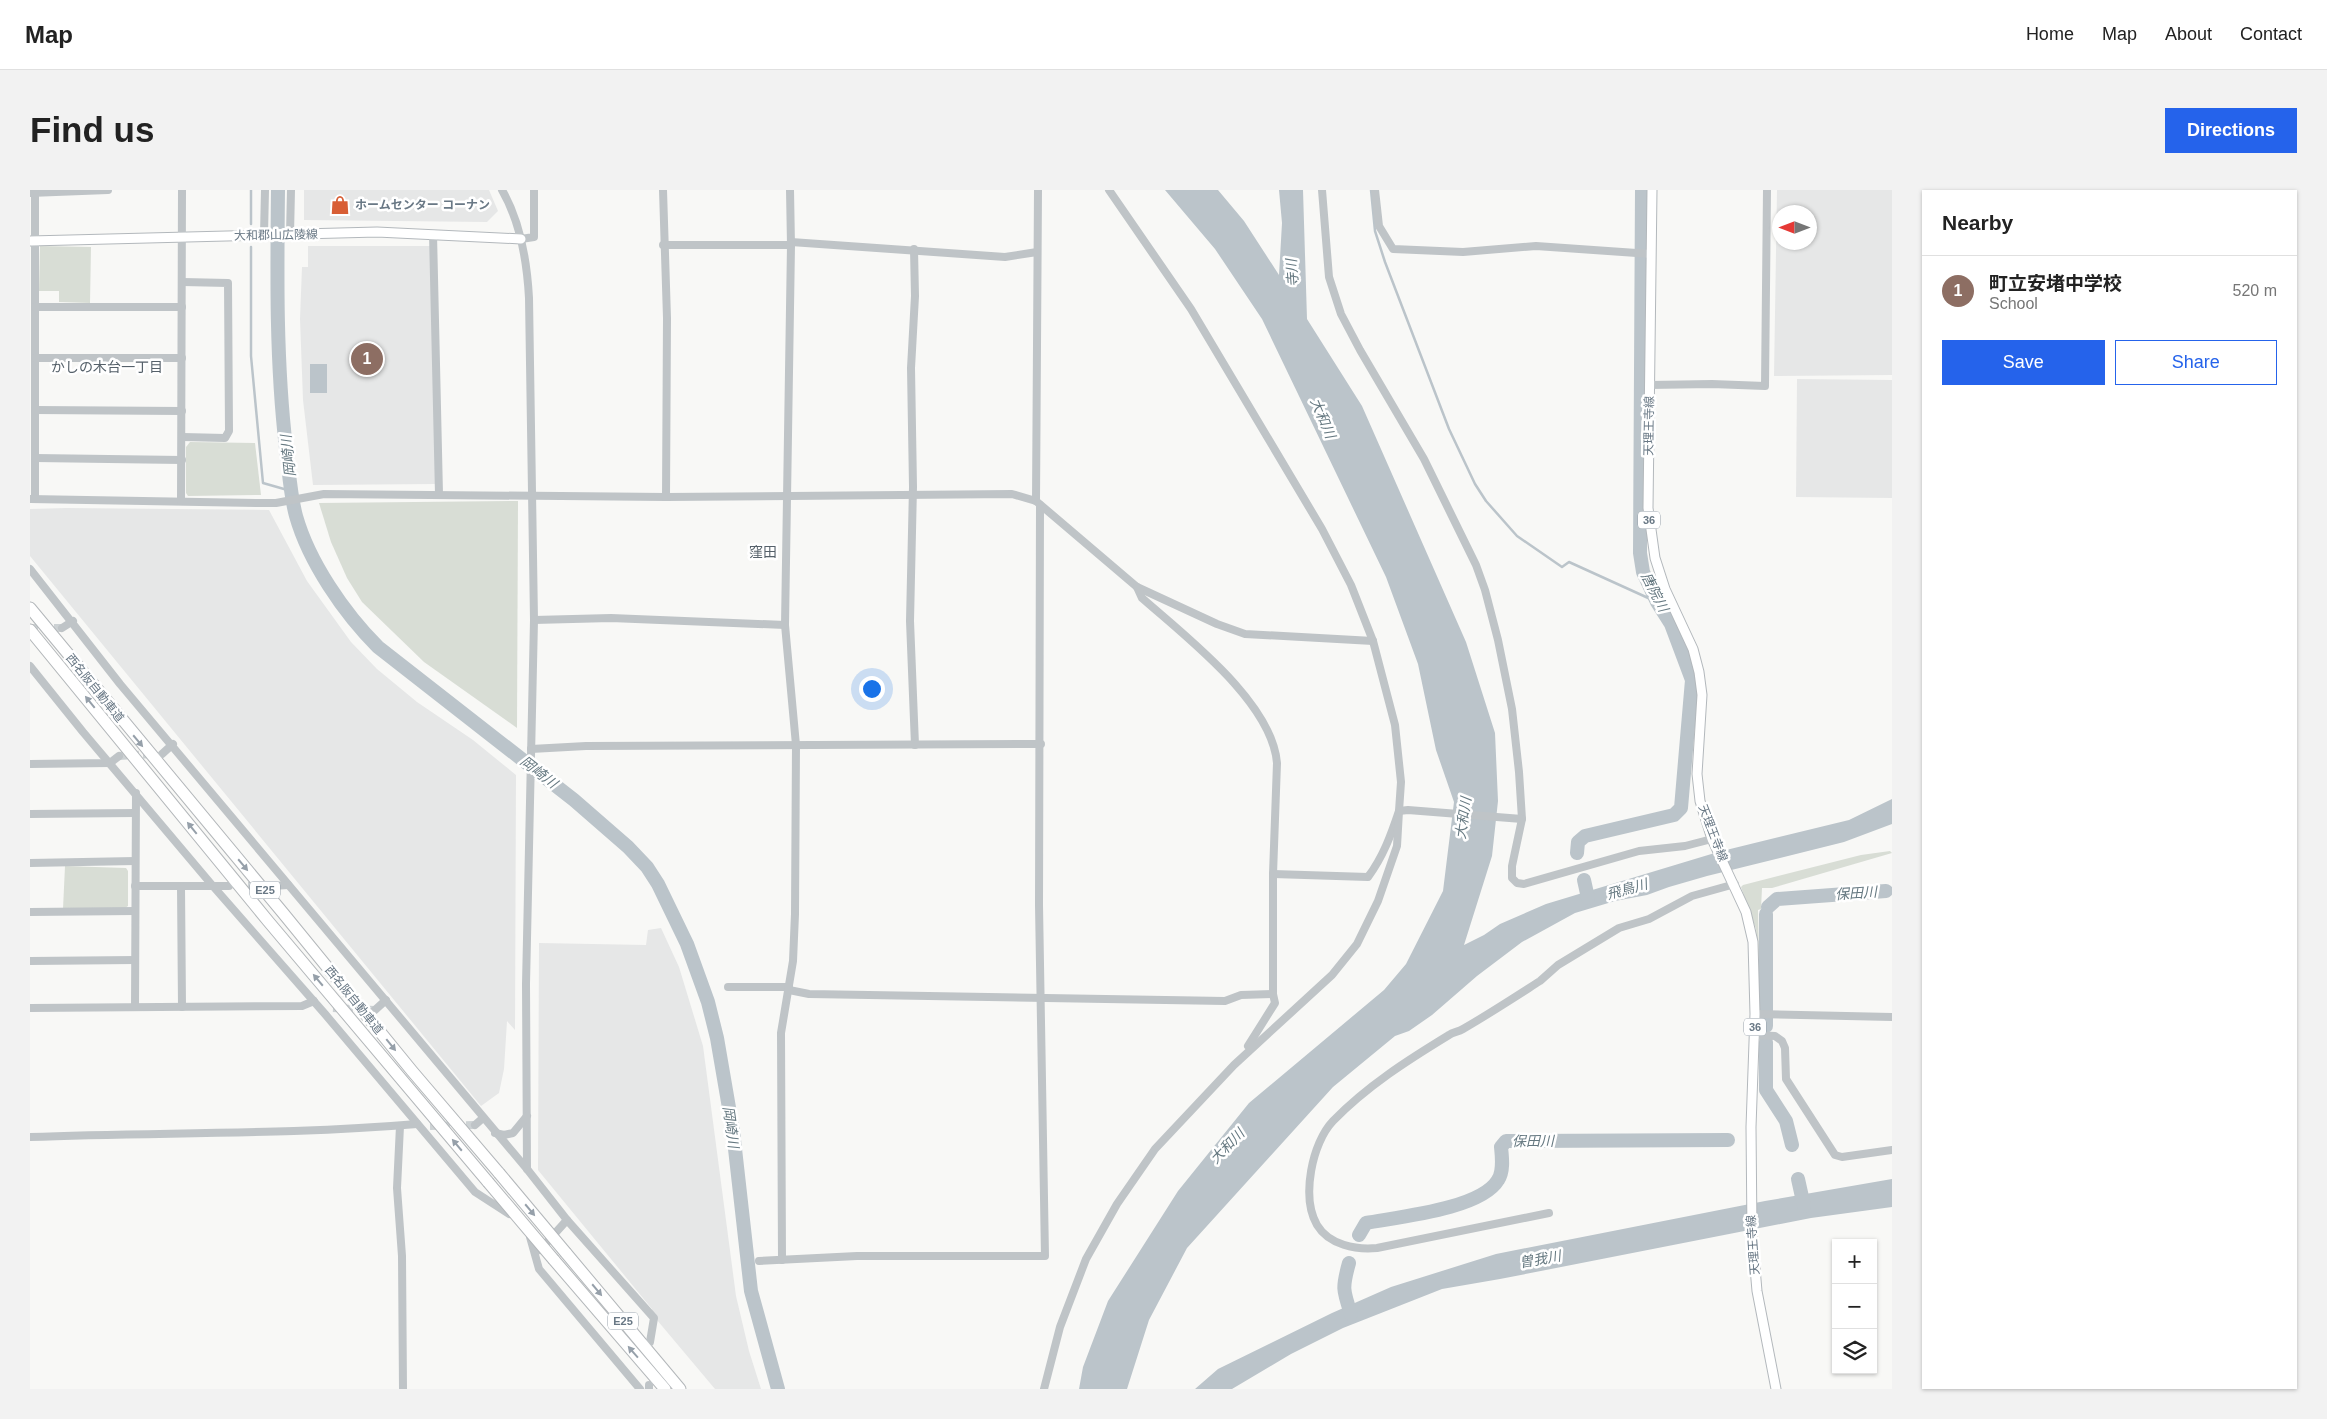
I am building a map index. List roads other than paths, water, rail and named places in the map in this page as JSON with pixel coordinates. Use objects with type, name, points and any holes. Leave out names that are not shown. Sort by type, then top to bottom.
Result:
[{"type":"highway","name":"西名阪自動車道","points":[[30,608],[412,1071],[680,1389]]},
{"type":"highway","name":"西名阪自動車道","points":[[30,630],[268,921],[665,1389]]},
{"type":"main road","name":"天理王寺線","points":[[1652,190],[1648,508],[1650,536],[1665,590],[1684,629],[1699,672],[1702,702],[1698,757],[1698,792],[1713,840],[1746,912],[1753,942],[1755,1035],[1750,1175],[1753,1256],[1757,1291],[1776,1389]]},
{"type":"main road","name":"大和郡山広陵線","points":[[32,241],[377,232],[521,239]]},
{"type":"street","points":[[108,190],[32,193],[32,290],[35,306],[33,336],[35,358],[32,382],[35,410],[33,499],[280,502],[324,494],[666,497],[1012,494],[1038,503],[1137,587],[1217,624],[1245,634],[1373,641]]},
{"type":"street","points":[[181,501],[183,437],[182,190]]},
{"type":"street","points":[[264,235],[265,190]]},
{"type":"street","points":[[290,234],[291,190]]},
{"type":"street","points":[[502,190],[510,203],[521,239],[525,257],[528,292],[534,620],[526,984],[527,1169]]},
{"type":"street","points":[[521,239],[534,237],[534,190]]},
{"type":"street","points":[[663,190],[663,245],[667,318],[666,497]]},
{"type":"street","points":[[782,1260],[781,1032],[794,961],[795,914],[796,745],[785,625],[789,497],[790,190]]},
{"type":"street","points":[[759,1261],[857,1256],[1046,1256],[1040,905],[1038,190]]},
{"type":"street","points":[[1044,1389],[1060,1327],[1086,1259],[1117,1204],[1155,1149],[1234,1065],[1332,975],[1357,944],[1378,901],[1397,846],[1401,782],[1395,724],[1373,641],[1351,585],[1322,529],[1191,309],[1108,190]]},
{"type":"street","points":[[1322,190],[1328,277],[1341,314],[1424,459],[1476,565],[1485,590],[1498,640],[1512,709],[1522,819],[1512,866],[1512,878],[1517,883],[1524,884],[1639,851],[1685,846],[1713,840]]},
{"type":"street","points":[[1375,190],[1379,226],[1393,249],[1463,252],[1536,246],[1651,254]]},
{"type":"street","points":[[1650,385],[1712,384],[1765,386],[1767,190]]},
{"type":"street","points":[[433,234],[439,494]]},
{"type":"street","points":[[663,245],[791,244],[914,249],[947,254],[1005,257],[1037,252]]},
{"type":"street","points":[[914,249],[915,296],[911,368],[913,487],[910,621],[915,745]]},
{"type":"street","points":[[183,282],[228,283],[229,431],[225,438],[183,437]]},
{"type":"street","points":[[35,306],[182,307]]},
{"type":"street","points":[[35,358],[182,358]]},
{"type":"street","points":[[35,410],[182,411]]},
{"type":"street","points":[[35,458],[182,460]]},
{"type":"street","points":[[30,569],[73,621],[120,684],[527,1169],[567,1220],[654,1318],[650,1342]]},
{"type":"street","points":[[1137,587],[1142,598],[1234,682],[1268,730],[1276,746],[1273,874],[1273,994],[1275,1003],[1234,1065]]},
{"type":"street","points":[[534,620],[611,618],[785,625]]},
{"type":"street","points":[[62,628],[73,621]]},
{"type":"street","points":[[30,666],[212,885],[314,1001],[417,1124],[427,1129],[476,1192],[507,1211],[530,1237],[539,1269],[640,1389]]},
{"type":"street","points":[[162,754],[172,744]]},
{"type":"street","points":[[531,749],[586,746],[1041,744]]},
{"type":"street","points":[[30,764],[110,763],[119,756]]},
{"type":"street","points":[[136,793],[136,1007]]},
{"type":"street","points":[[1399,811],[1408,810],[1522,819]]},
{"type":"street","points":[[1273,874],[1368,877],[1379,862],[1388,843],[1399,811]]},
{"type":"street","points":[[30,814],[135,814]]},
{"type":"street","points":[[30,863],[135,861]]},
{"type":"street","points":[[1549,1213],[1360,1250],[1326,1235],[1318,1226],[1312,1212],[1310,1181],[1313,1162],[1320,1140],[1332,1122],[1385,1075],[1540,981],[1558,965],[1619,928],[1649,919],[1692,896],[1734,884]]},
{"type":"street","points":[[272,886],[288,885]]},
{"type":"street","points":[[135,886],[229,886]]},
{"type":"street","points":[[181,887],[182,1007]]},
{"type":"street","points":[[30,912],[135,911]]},
{"type":"street","points":[[30,961],[135,960]]},
{"type":"street","points":[[728,987],[789,988],[809,994],[1042,999],[1224,1001],[1241,995],[1273,994]]},
{"type":"street","points":[[375,1010],[386,1000]]},
{"type":"street","points":[[30,1008],[302,1006],[314,1001]]},
{"type":"street","points":[[325,1014],[333,1008]]},
{"type":"street","points":[[1755,1014],[1892,1017]]},
{"type":"street","points":[[1755,1035],[1775,1036],[1782,1041],[1785,1048],[1786,1079],[1835,1154],[1842,1157],[1892,1150]]},
{"type":"street","points":[[495,1133],[504,1135],[513,1133],[527,1116]]},
{"type":"street","points":[[475,1125],[483,1118]]},
{"type":"street","points":[[30,1137],[142,1133],[251,1134],[417,1124]]},
{"type":"street","points":[[400,1126],[397,1188],[402,1256],[402,1389]]},
{"type":"street","points":[[535,1255],[567,1220]]},
{"type":"water","points":[[1165,190],[1218,190],[1244,221],[1279,275],[1282,223],[1279,190],[1303,190],[1307,319],[1362,406],[1466,642],[1495,733],[1498,801],[1492,856],[1464,945],[1500,924],[1546,904],[1718,852],[1849,820],[1892,799],[1892,824],[1844,842],[1707,876],[1647,895],[1615,901],[1575,913],[1522,942],[1477,976],[1432,1015],[1409,1031],[1395,1036],[1333,1087],[1187,1248],[1149,1320],[1127,1389],[1079,1389],[1083,1367],[1108,1301],[1178,1191],[1249,1103],[1384,990],[1406,964],[1443,891],[1454,802],[1436,750],[1418,664],[1386,577],[1262,319],[1215,249]]},
{"type":"water","points":[[310,364],[327,364],[327,393],[310,393]]},
{"type":"water","name":"曽我川","points":[[1892,1179],[1892,1207],[1811,1218],[1442,1289],[1343,1328],[1291,1354],[1232,1389],[1195,1389],[1218,1369],[1332,1313],[1391,1287],[1496,1254],[1765,1201]]},
{"type":"waterway","points":[[251,190],[251,224]]},
{"type":"waterway","name":"岡崎川","points":[[278,190],[277,287],[280,384],[291,491],[302,533],[329,586],[353,619],[378,647],[574,800],[628,847],[647,867],[658,884],[687,944],[708,1002],[717,1038],[733,1131],[751,1291],[778,1389]]},
{"type":"waterway","points":[[1371,190],[1375,231],[1385,262],[1449,429],[1475,484],[1486,501],[1517,536],[1562,567],[1569,562],[1657,602]]},
{"type":"waterway","name":"唐院川","points":[[1577,853],[1578,842],[1585,836],[1674,815],[1681,808],[1692,680],[1671,624],[1657,602],[1643,572],[1640,553],[1642,190]]},
{"type":"waterway","points":[[251,247],[251,356],[263,483],[291,491]]},
{"type":"waterway","name":"唐院川","points":[[1584,880],[1588,898]]},
{"type":"waterway","name":"保田川","points":[[1768,907],[1777,899],[1886,891]]},
{"type":"waterway","name":"保田川","points":[[1766,914],[1766,1026]]},
{"type":"waterway","name":"保田川","points":[[1766,1042],[1766,1090],[1786,1121],[1792,1145]]},
{"type":"waterway","name":"保田川","points":[[1359,1235],[1366,1223],[1457,1205],[1489,1190],[1500,1176],[1502,1164],[1501,1147],[1506,1141],[1728,1140]]},
{"type":"waterway","name":"保田川","points":[[1798,1179],[1804,1206]]},
{"type":"waterway","name":"保田川","points":[[1349,1263],[1344,1289],[1351,1314]]},
{"type":"tunnel","points":[[30,628],[62,628]]},
{"type":"tunnel","points":[[119,756],[154,754]]},
{"type":"tunnel","points":[[236,886],[262,886]]},
{"type":"tunnel","points":[[333,1008],[375,1010]]},
{"type":"tunnel","points":[[430,1126],[475,1125]]},
{"type":"place","name":"ホームセンター コーナン","points":[[340,205]]},
{"type":"place","name":"町立安堵中学校","points":[[367,359]]},
{"type":"district","name":"かしの木台一丁目","points":[[107,367]]},
{"type":"district","name":"窪田","points":[[763,552]]},
{"type":"water label","name":"寺川","points":[[1292,273]]},
{"type":"water label","name":"大和川","points":[[1323,418]]},
{"type":"water label","name":"大和川","points":[[1463,818]]},
{"type":"water label","name":"飛鳥川","points":[[1627,889]]},
{"type":"water label","name":"大和川","points":[[1227,1146]]}]
